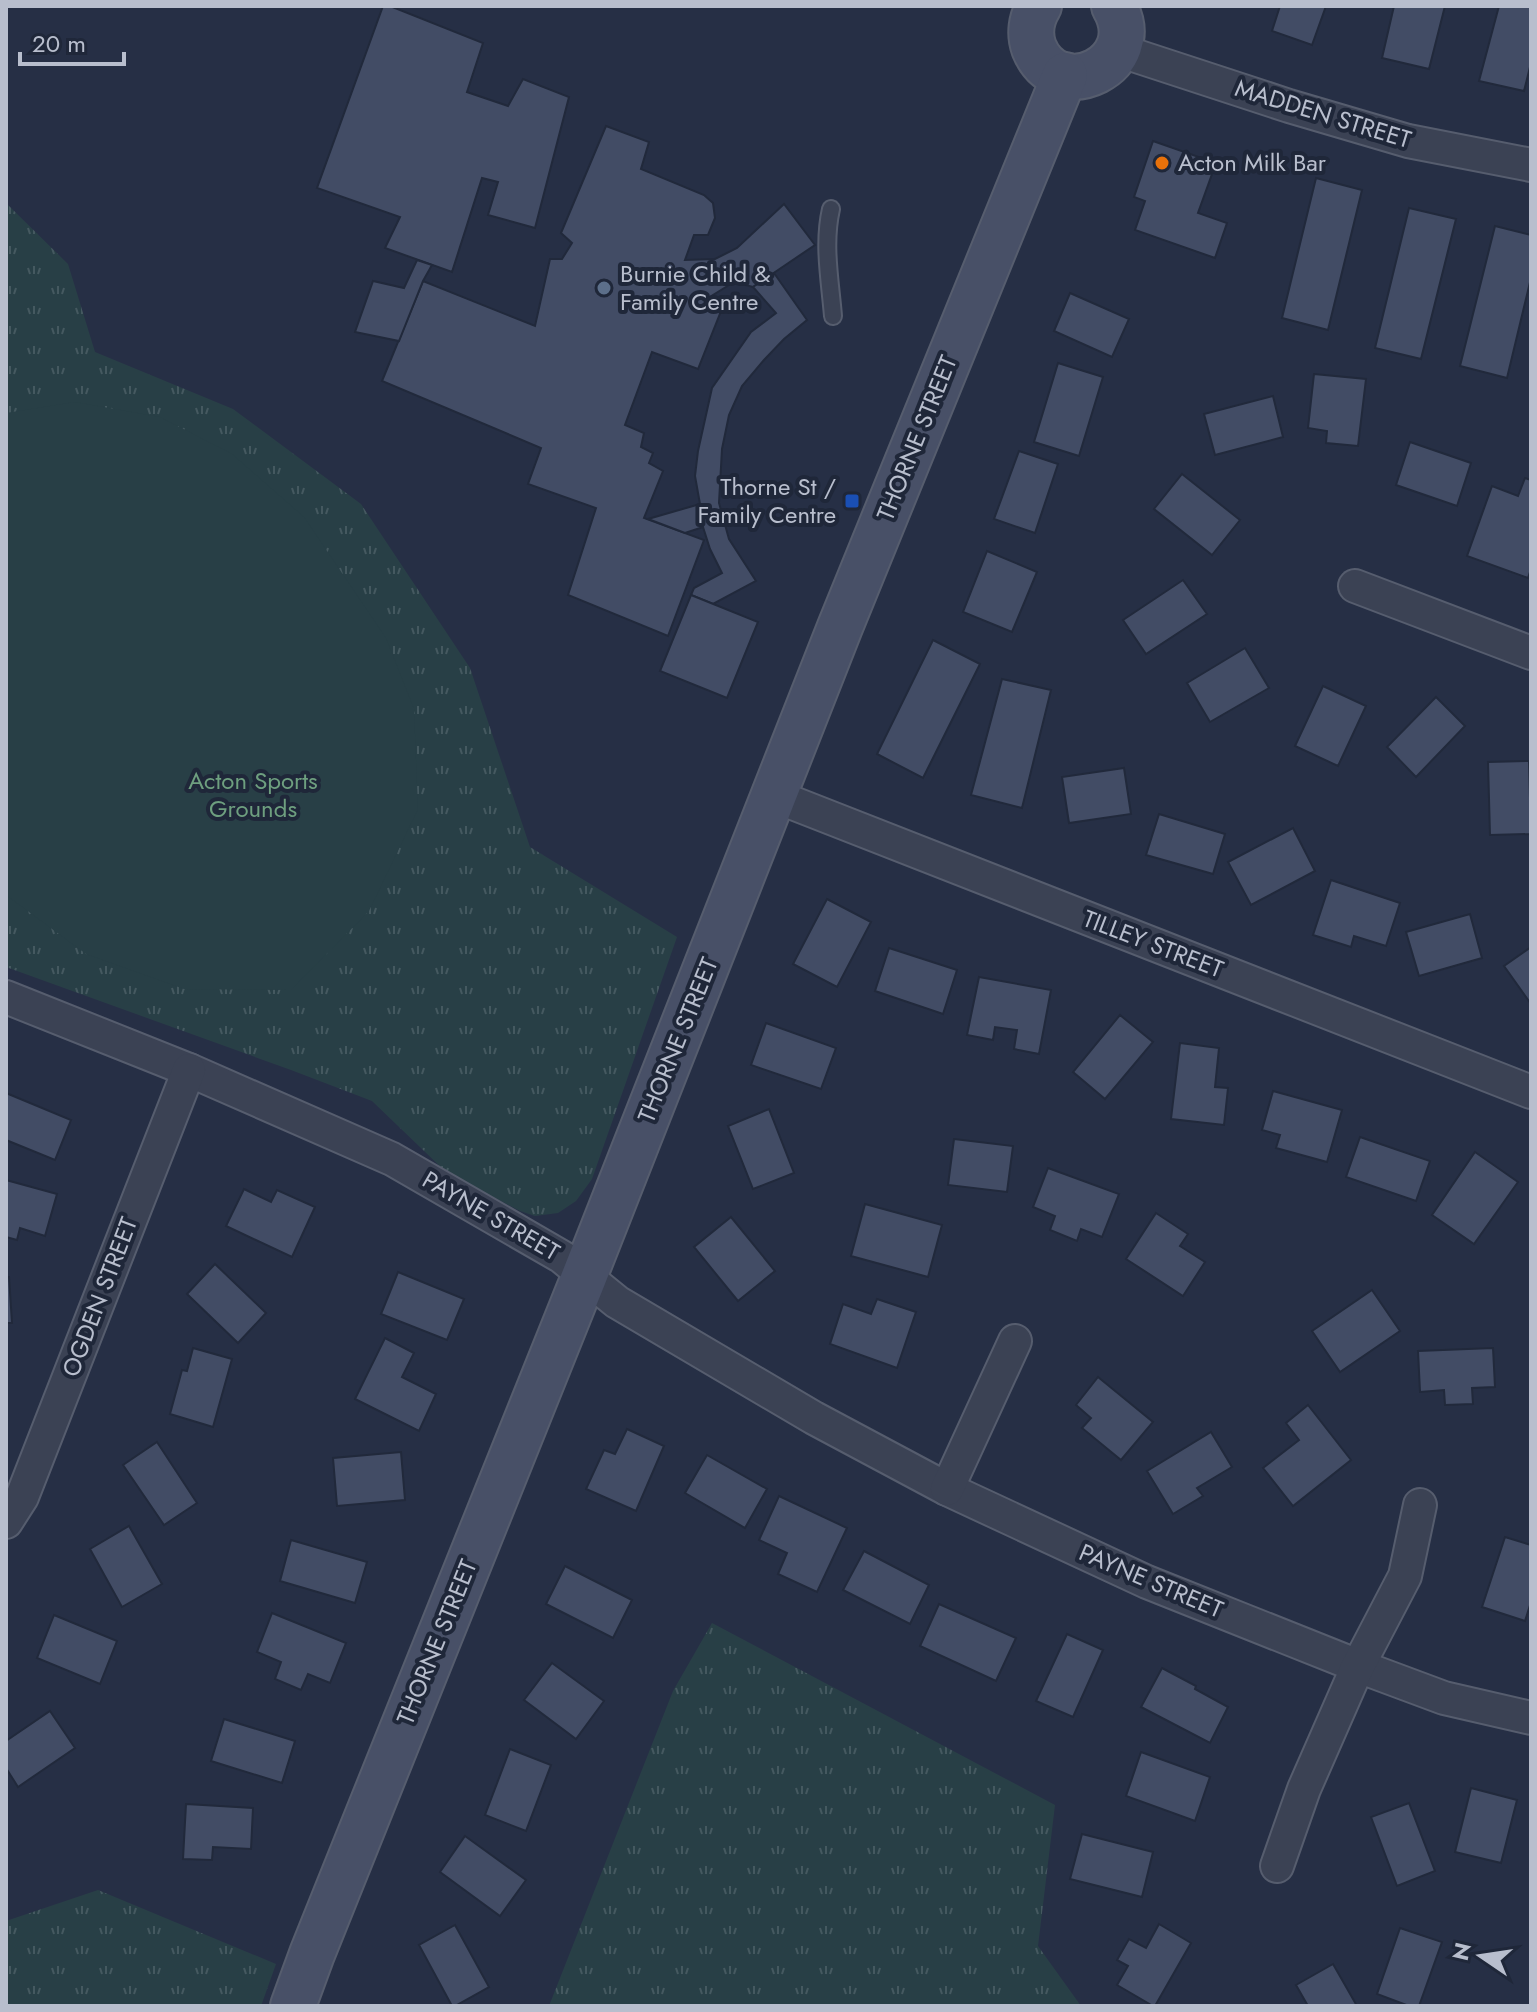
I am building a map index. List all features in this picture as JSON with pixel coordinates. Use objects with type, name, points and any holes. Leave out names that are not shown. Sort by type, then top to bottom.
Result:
[{"type":"street","points":[[1033,8],[1032,42],[1038,56],[1054,71],[1077,77],[1102,69],[1118,50],[1122,36],[1121,22],[1114,6]]},
{"type":"street","name":"MADDEN STREET","points":[[1118,50],[1408,141],[1531,165]]},
{"type":"street","name":"THORNE STREET","points":[[293,2006],[840,627],[1065,75]]},
{"type":"street","points":[[1355,586],[1531,653]]},
{"type":"street","name":"TILLEY STREET","points":[[775,796],[1531,1092]]},
{"type":"street","name":"PAYNE STREET","points":[[6,997],[189,1070],[392,1159],[562,1257],[617,1302],[814,1418],[947,1489],[1147,1582],[1358,1666],[1444,1698],[1531,1718]]},
{"type":"street","name":"OGDEN STREET","points":[[6,1522],[22,1497],[189,1070]]},
{"type":"street","points":[[947,1489],[1015,1341]]},
{"type":"street","points":[[1277,1866],[1304,1789],[1358,1666],[1405,1576],[1420,1505]]},
{"type":"lane","points":[[831,209],[827,242],[833,316]]},
{"type":"green space","name":"Acton Sports Grounds","points":[[6,203],[68,264],[95,352],[233,409],[361,504],[470,668],[530,847],[677,937],[592,1179],[576,1201],[558,1213],[535,1216],[520,1211],[447,1173],[372,1101],[6,967]]},
{"type":"green space","points":[[75,402],[160,417],[232,454],[304,517],[386,638],[414,709],[418,809],[369,911],[291,990],[184,989],[86,954],[6,895],[6,413]]},
{"type":"green space","points":[[712,1623],[1055,1805],[1038,1946],[1081,2006],[549,2006],[673,1691]]},
{"type":"green space","points":[[98,1890],[276,1964],[261,2006],[6,2006],[6,1921]]},
{"type":"building","points":[[383,6],[390,6],[483,43],[467,92],[508,106],[523,79],[569,97],[535,228],[488,215],[498,182],[482,178],[452,272],[385,248],[400,217],[317,188]]},
{"type":"building","points":[[1280,6],[1326,6],[1312,45],[1272,31]]},
{"type":"building","points":[[1394,6],[1445,6],[1429,69],[1382,58]]},
{"type":"building","points":[[1499,6],[1531,6],[1531,63],[1524,91],[1479,81]]},
{"type":"building","points":[[606,126],[649,142],[641,169],[704,195],[713,203],[715,218],[708,235],[694,235],[685,260],[715,259],[737,248],[784,204],[815,245],[753,287],[734,282],[705,300],[723,306],[698,369],[652,352],[625,425],[644,433],[641,447],[653,453],[649,463],[663,471],[644,518],[704,540],[668,636],[568,595],[596,508],[528,484],[541,448],[382,381],[423,281],[535,326],[550,259],[562,259],[572,243],[561,233]]},
{"type":"building","points":[[1153,141],[1216,163],[1198,213],[1227,223],[1215,258],[1135,230],[1145,201],[1134,197]]},
{"type":"building","points":[[1316,178],[1362,190],[1328,330],[1282,318]]},
{"type":"building","points":[[1409,208],[1456,219],[1421,359],[1375,348]]},
{"type":"building","points":[[1495,226],[1531,235],[1531,278],[1507,378],[1460,366]]},
{"type":"building","points":[[417,260],[432,265],[399,341],[355,332],[373,281],[404,288]]},
{"type":"building","points":[[774,273],[807,320],[784,339],[742,386],[729,415],[722,449],[719,503],[729,539],[756,581],[713,604],[691,595],[694,588],[722,573],[703,527],[685,533],[648,519],[700,504],[695,476],[712,388],[751,332],[776,313],[753,287]]},
{"type":"building","points":[[1070,293],[1129,319],[1112,357],[1054,331]]},
{"type":"building","points":[[1058,363],[1103,377],[1079,456],[1034,442]]},
{"type":"building","points":[[1314,374],[1366,379],[1358,446],[1326,443],[1327,431],[1308,428]]},
{"type":"building","points":[[1273,396],[1283,437],[1215,455],[1204,414]]},
{"type":"building","points":[[1410,442],[1471,463],[1457,506],[1396,485]]},
{"type":"building","points":[[1019,451],[1058,464],[1035,533],[994,519]]},
{"type":"building","points":[[1182,474],[1240,520],[1212,555],[1154,509]]},
{"type":"building","points":[[1525,478],[1531,480],[1531,569],[1528,578],[1467,556],[1492,486],[1518,496]]},
{"type":"building","points":[[987,551],[1037,572],[1012,632],[963,612]]},
{"type":"building","points":[[1183,580],[1207,614],[1146,654],[1123,620]]},
{"type":"building","points":[[691,595],[758,622],[727,698],[660,671]]},
{"type":"building","points":[[933,640],[980,664],[923,778],[877,754]]},
{"type":"building","points":[[1245,648],[1269,688],[1210,722],[1187,683]]},
{"type":"building","points":[[1002,679],[1051,690],[1022,808],[971,795]]},
{"type":"building","points":[[1323,686],[1366,706],[1338,766],[1295,746]]},
{"type":"building","points":[[1436,697],[1465,726],[1416,777],[1387,747]]},
{"type":"building","points":[[1529,761],[1531,834],[1490,835],[1488,762]]},
{"type":"building","points":[[1124,768],[1131,814],[1069,823],[1062,777]]},
{"type":"building","points":[[1159,814],[1225,834],[1213,874],[1146,855]]},
{"type":"building","points":[[1293,828],[1315,871],[1251,905],[1228,862]]},
{"type":"building","points":[[1331,880],[1400,903],[1386,946],[1354,936],[1351,947],[1313,935]]},
{"type":"building","points":[[827,899],[871,922],[837,987],[793,964]]},
{"type":"building","points":[[1470,914],[1482,958],[1419,976],[1406,932]]},
{"type":"building","points":[[1531,947],[1531,1004],[1504,966]]},
{"type":"building","points":[[889,948],[957,970],[943,1014],[875,991]]},
{"type":"building","points":[[979,977],[1051,990],[1039,1054],[1014,1049],[1017,1030],[995,1027],[993,1040],[967,1035]]},
{"type":"building","points":[[1120,1015],[1153,1042],[1105,1099],[1073,1072]]},
{"type":"building","points":[[766,1023],[836,1048],[821,1089],[751,1065]]},
{"type":"building","points":[[1180,1043],[1219,1048],[1215,1087],[1228,1088],[1224,1125],[1171,1119]]},
{"type":"building","points":[[1273,1091],[1342,1110],[1327,1162],[1276,1148],[1280,1135],[1262,1130]]},
{"type":"building","points":[[6,1093],[71,1120],[55,1160],[6,1140]]},
{"type":"building","points":[[769,1109],[794,1173],[753,1189],[728,1126]]},
{"type":"building","points":[[1360,1137],[1430,1161],[1416,1201],[1346,1177]]},
{"type":"building","points":[[954,1139],[1013,1146],[1007,1192],[948,1185]]},
{"type":"building","points":[[1475,1152],[1518,1182],[1474,1244],[1432,1215]]},
{"type":"building","points":[[1048,1168],[1119,1194],[1102,1237],[1081,1229],[1077,1241],[1050,1230],[1055,1216],[1033,1207]]},
{"type":"building","points":[[6,1180],[57,1194],[45,1236],[20,1228],[17,1240],[6,1237]]},
{"type":"building","points":[[244,1189],[271,1202],[277,1190],[315,1207],[292,1257],[226,1226]]},
{"type":"building","points":[[865,1204],[942,1225],[928,1277],[851,1256]]},
{"type":"building","points":[[1156,1213],[1188,1234],[1180,1246],[1205,1262],[1183,1296],[1126,1259]]},
{"type":"building","points":[[731,1217],[775,1271],[738,1301],[694,1247]]},
{"type":"building","points":[[215,1264],[266,1313],[238,1343],[187,1294]]},
{"type":"building","points":[[398,1272],[464,1299],[447,1340],[381,1314]]},
{"type":"building","points":[[6,1277],[9,1277],[12,1323],[6,1323]]},
{"type":"building","points":[[1372,1290],[1400,1331],[1340,1372],[1312,1331]]},
{"type":"building","points":[[877,1299],[916,1312],[897,1368],[830,1344],[843,1304],[871,1314]]},
{"type":"building","points":[[385,1338],[414,1353],[402,1377],[436,1394],[419,1431],[355,1399]]},
{"type":"building","points":[[193,1348],[232,1359],[213,1427],[170,1414],[182,1370],[187,1371]]},
{"type":"building","points":[[1493,1348],[1495,1387],[1472,1388],[1473,1404],[1445,1405],[1444,1390],[1420,1392],[1418,1351]]},
{"type":"building","points":[[1098,1377],[1153,1422],[1121,1460],[1082,1428],[1091,1418],[1076,1405]]},
{"type":"building","points":[[1308,1405],[1351,1460],[1293,1506],[1263,1468],[1299,1440],[1286,1423]]},
{"type":"building","points":[[627,1429],[664,1446],[636,1511],[586,1489],[604,1450],[615,1454]]},
{"type":"building","points":[[1211,1432],[1232,1467],[1197,1488],[1203,1496],[1173,1514],[1147,1471]]},
{"type":"building","points":[[157,1442],[197,1503],[164,1525],[123,1465]]},
{"type":"building","points":[[401,1452],[405,1500],[337,1506],[333,1458]]},
{"type":"building","points":[[707,1455],[767,1489],[745,1528],[685,1493]]},
{"type":"building","points":[[779,1496],[847,1528],[817,1592],[778,1574],[787,1553],[759,1540]]},
{"type":"building","points":[[129,1526],[162,1584],[122,1607],[90,1549]]},
{"type":"building","points":[[1505,1537],[1531,1545],[1531,1602],[1525,1621],[1482,1607]]},
{"type":"building","points":[[291,1540],[367,1562],[355,1603],[280,1581]]},
{"type":"building","points":[[864,1551],[929,1585],[910,1624],[843,1590]]},
{"type":"building","points":[[565,1566],[632,1600],[613,1638],[546,1604]]},
{"type":"building","points":[[939,1604],[1016,1638],[996,1681],[920,1646]]},
{"type":"building","points":[[272,1613],[346,1643],[330,1683],[308,1674],[301,1690],[275,1679],[281,1662],[257,1652]]},
{"type":"building","points":[[54,1615],[117,1641],[100,1684],[37,1658]]},
{"type":"building","points":[[1067,1634],[1103,1650],[1073,1717],[1036,1701]]},
{"type":"building","points":[[552,1663],[604,1701],[576,1739],[524,1700]]},
{"type":"building","points":[[1162,1668],[1228,1707],[1210,1743],[1141,1707]]},
{"type":"building","points":[[50,1711],[75,1748],[18,1787],[6,1768],[6,1741]]},
{"type":"building","points":[[224,1719],[295,1741],[282,1783],[211,1761]]},
{"type":"building","points":[[510,1749],[551,1765],[526,1831],[485,1815]]},
{"type":"building","points":[[1141,1752],[1210,1777],[1195,1821],[1126,1796]]},
{"type":"building","points":[[1471,1788],[1517,1800],[1501,1863],[1455,1852]]},
{"type":"building","points":[[1409,1803],[1435,1871],[1397,1886],[1371,1817]]},
{"type":"building","points":[[186,1804],[253,1808],[251,1849],[213,1847],[212,1860],[183,1859]]},
{"type":"building","points":[[1082,1834],[1153,1852],[1142,1897],[1070,1879]]},
{"type":"building","points":[[465,1836],[526,1880],[500,1916],[440,1872]]},
{"type":"building","points":[[1159,1924],[1191,1943],[1153,2006],[1117,1985],[1128,1966],[1117,1960],[1129,1939],[1146,1948]]},
{"type":"building","points":[[455,1925],[489,1987],[452,2006],[419,1945]]},
{"type":"building","points":[[1400,1928],[1442,1942],[1419,2006],[1409,2006],[1377,1994]]},
{"type":"building","points":[[1333,1964],[1357,2006],[1308,2006],[1296,1985]]},
{"type":"place","name":"Acton Milk Bar","points":[[1162,163]]},
{"type":"place","name":"Burnie Child & Family Centre","points":[[604,288]]},
{"type":"place","name":"Thorne St / Family Centre","points":[[852,501]]}]
